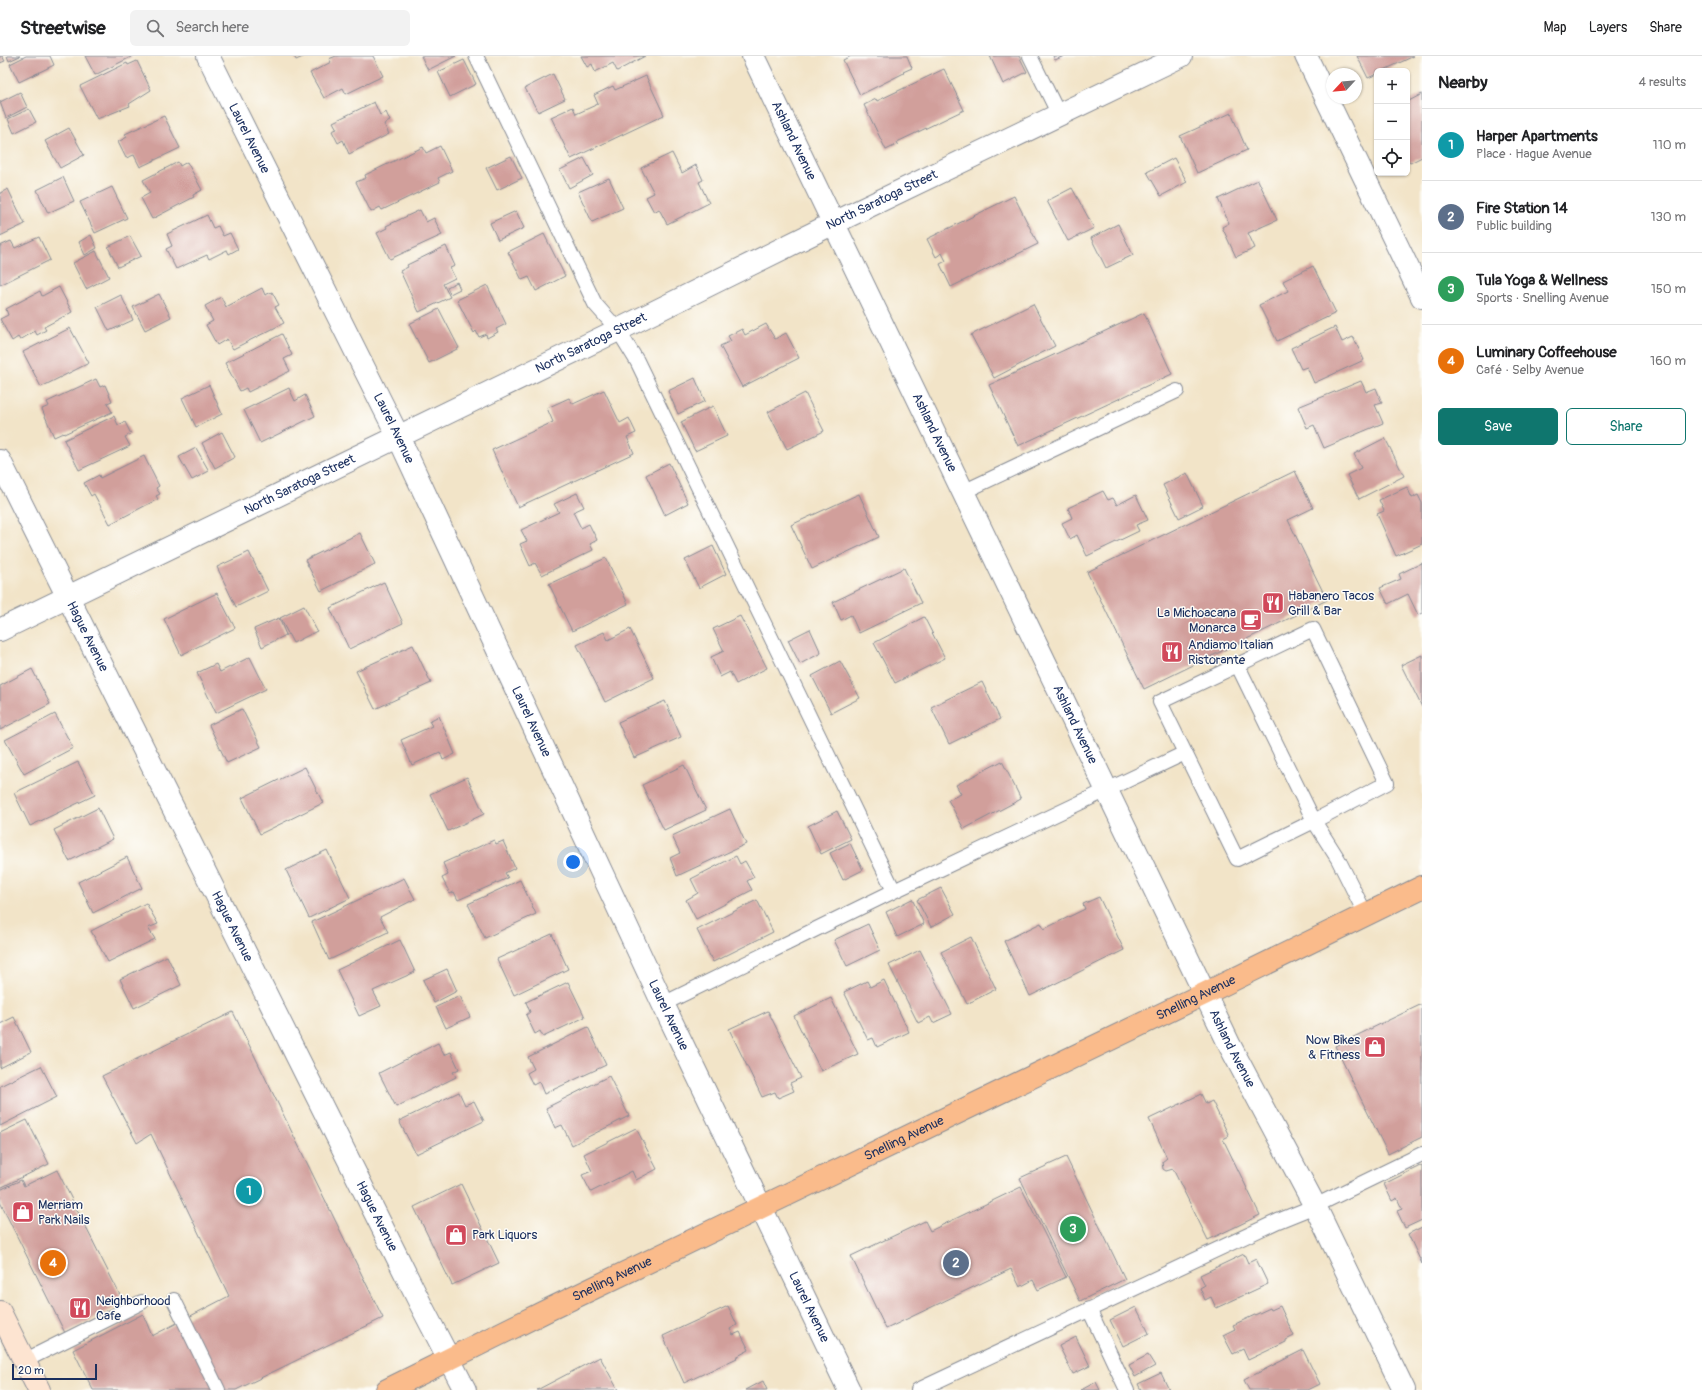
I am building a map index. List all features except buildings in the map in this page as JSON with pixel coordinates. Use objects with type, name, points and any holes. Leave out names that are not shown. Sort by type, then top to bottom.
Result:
[{"type":"main road","name":"Snelling Avenue","points":[[387,1390],[450,1360],[550,1308],[1206,993],[1422,887]]},
{"type":"main road","points":[[0,1312],[39,1390]]},
{"type":"street","name":"Laurel Avenue","points":[[208,56],[398,436],[663,1004],[849,1390]]},
{"type":"street","name":"Ashland Avenue","points":[[752,56],[1206,993],[1230,1046],[1315,1206],[1404,1390]]},
{"type":"street","name":"North Saratoga Street","points":[[0,630],[618,330],[834,223],[1181,56]]},
{"type":"street","points":[[1306,56],[1422,296]]},
{"type":"street","name":"Hague Avenue","points":[[0,461],[422,1307],[465,1390]]},
{"type":"lane","points":[[476,56],[595,304],[618,330],[637,361],[894,891]]},
{"type":"lane","points":[[1030,56],[1058,115]]},
{"type":"lane","points":[[963,492],[1177,391]]},
{"type":"lane","points":[[1313,629],[1387,783],[1237,859],[1185,753],[1160,702],[1313,629]]},
{"type":"lane","points":[[1237,664],[1314,821],[1338,859],[1366,915]]},
{"type":"lane","points":[[663,1004],[894,891],[1185,753]]},
{"type":"lane","points":[[918,1390],[1278,1221],[1315,1206],[1422,1154]]},
{"type":"lane","points":[[174,1300],[218,1390]]},
{"type":"lane","points":[[24,1361],[142,1302]]},
{"type":"lane","points":[[1089,1309],[1127,1390]]},
{"type":"place","name":"Habanero Tacos Grill & Bar","points":[[1273,603]]},
{"type":"place","name":"La Michoacana Monarca","points":[[1251,620]]},
{"type":"place","name":"Andiamo Italian Ristorante","points":[[1172,652]]},
{"type":"place","name":"Now Bikes & Fitness","points":[[1375,1047]]},
{"type":"place","name":"Harper Apartments","points":[[249,1191]]},
{"type":"place","name":"Merriam Park Nails","points":[[23,1212]]},
{"type":"place","name":"Tula Yoga & Wellness","points":[[1073,1229]]},
{"type":"place","name":"Park Liquors","points":[[456,1235]]},
{"type":"place","name":"Luminary Coffeehouse","points":[[53,1263]]},
{"type":"place","name":"Fire Station 14","points":[[956,1263]]},
{"type":"place","name":"Neighborhood Cafe","points":[[80,1308]]}]
